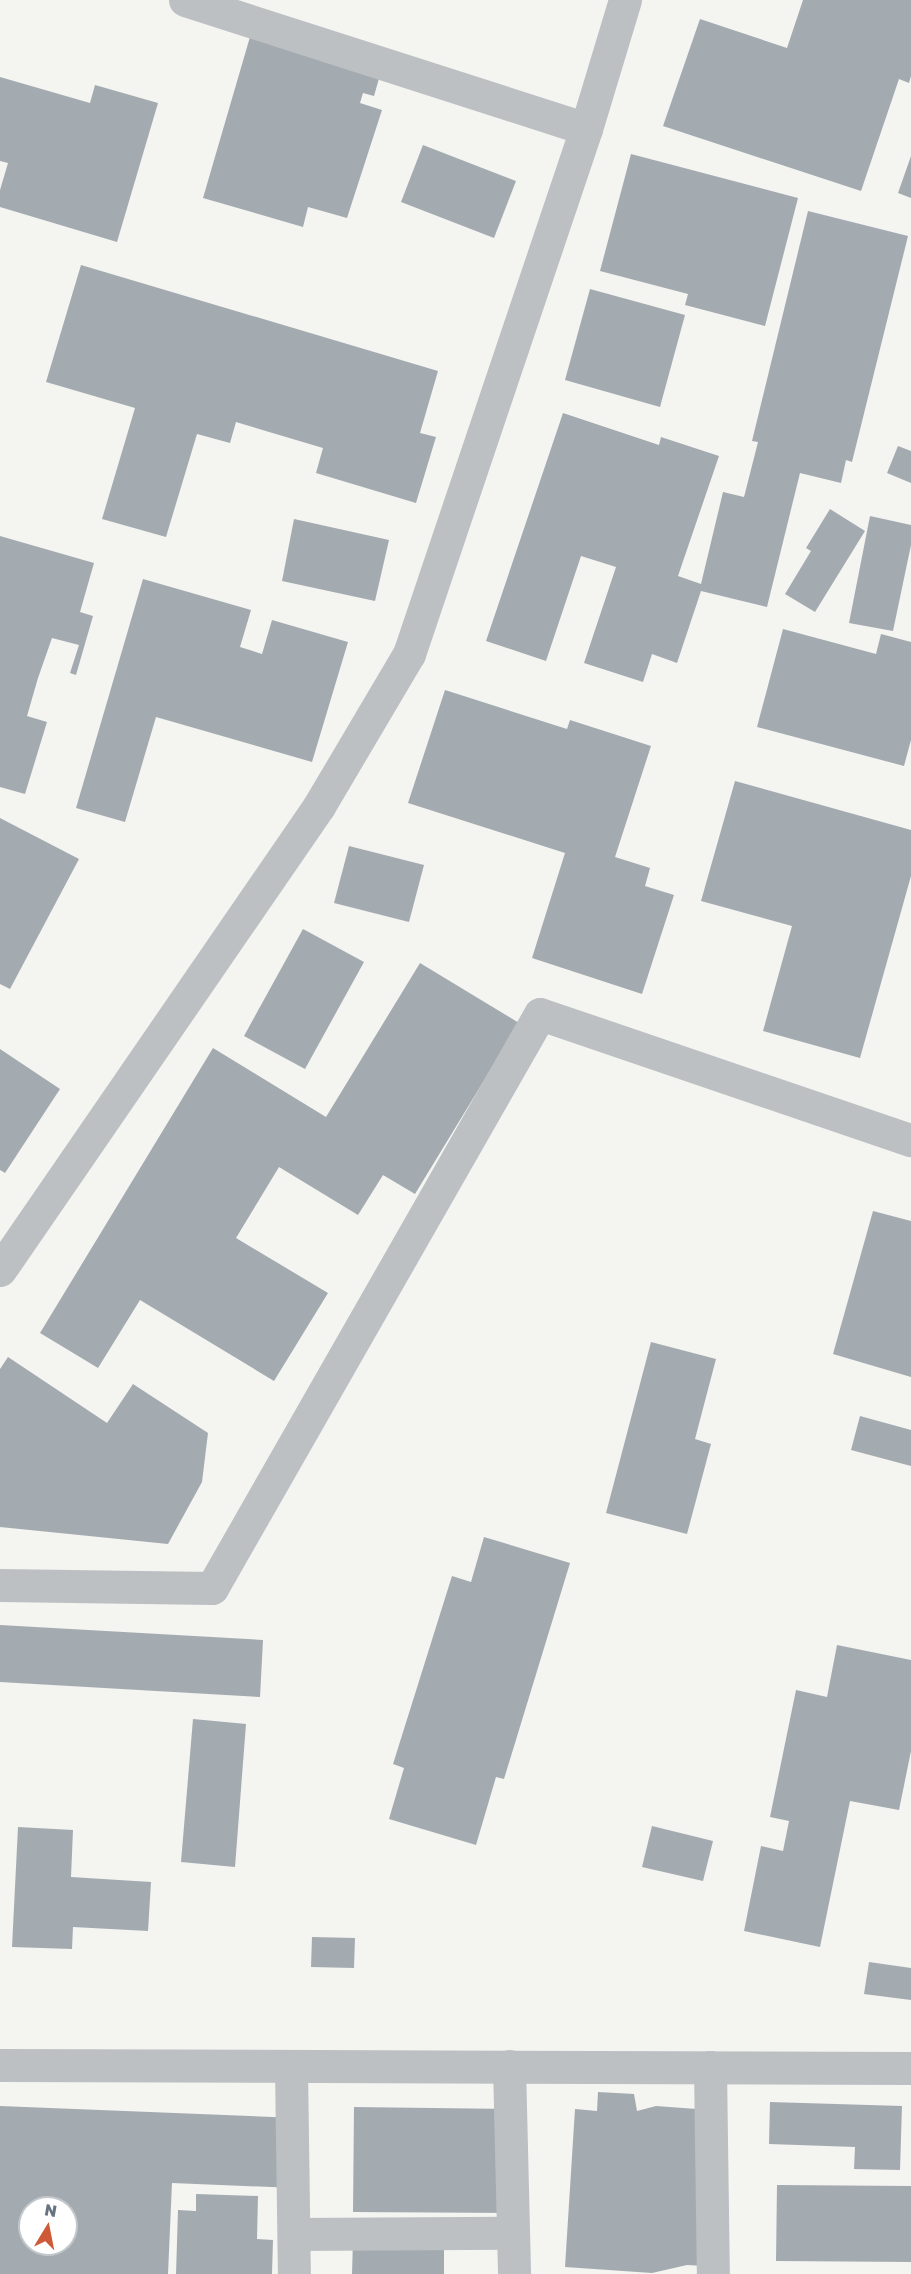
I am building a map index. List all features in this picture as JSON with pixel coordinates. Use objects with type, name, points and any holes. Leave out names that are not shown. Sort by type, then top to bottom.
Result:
[{"type":"street","points":[[185,0],[586,129]]},
{"type":"street","points":[[0,1270],[319,806],[409,654],[586,129],[625,0]]},
{"type":"street","points":[[0,1585],[212,1588],[540,1014],[911,1140]]},
{"type":"street","points":[[0,2065],[911,2068]]},
{"type":"street","points":[[291,2066],[294,2274]]},
{"type":"street","points":[[509,2066],[514,2274]]},
{"type":"street","points":[[710,2067],[713,2274]]},
{"type":"street","points":[[294,2234],[513,2233]]},
{"type":"building","points":[[803,0],[911,0],[911,76],[909,83],[899,79],[861,191],[663,126],[700,19],[787,48]]},
{"type":"building","points":[[252,30],[382,68],[374,96],[363,93],[360,103],[382,110],[347,218],[308,207],[303,227],[203,198]]},
{"type":"building","points":[[0,77],[90,103],[95,85],[158,103],[117,242],[0,207],[0,190],[8,163],[0,161]]},
{"type":"building","points":[[423,145],[516,181],[494,238],[401,202]]},
{"type":"building","points":[[631,154],[798,198],[765,326],[685,305],[688,294],[600,271]]},
{"type":"building","points":[[911,156],[911,198],[898,193]]},
{"type":"building","points":[[808,211],[908,236],[852,462],[846,460],[841,483],[800,473],[767,607],[701,591],[677,663],[652,654],[643,682],[584,663],[616,567],[581,556],[546,661],[486,641],[563,413],[659,445],[661,437],[719,456],[678,576],[701,584],[723,492],[744,497],[758,442],[752,441]]},
{"type":"building","points":[[81,265],[438,371],[420,433],[436,437],[416,503],[316,473],[323,448],[236,422],[230,443],[197,434],[166,537],[102,519],[135,408],[46,382]]},
{"type":"building","points":[[590,289],[685,315],[660,407],[565,380]]},
{"type":"building","points":[[898,446],[911,451],[911,483],[887,473]]},
{"type":"building","points":[[830,509],[865,531],[815,612],[785,594],[811,551],[806,548]]},
{"type":"building","points":[[870,516],[911,525],[911,545],[893,631],[849,623]]},
{"type":"building","points":[[294,519],[389,540],[375,601],[282,581]]},
{"type":"building","points":[[0,536],[94,563],[80,612],[93,616],[76,675],[70,673],[79,645],[52,638],[38,678],[27,716],[47,722],[25,794],[0,787]]},
{"type":"building","points":[[143,579],[251,610],[240,647],[262,654],[272,620],[348,642],[312,762],[156,717],[125,822],[76,808]]},
{"type":"building","points":[[783,629],[876,654],[881,634],[911,642],[911,740],[904,766],[757,727]]},
{"type":"building","points":[[445,690],[567,729],[570,720],[651,746],[615,857],[650,868],[645,886],[674,895],[642,994],[532,958],[565,853],[408,803]]},
{"type":"building","points":[[735,781],[911,830],[911,876],[860,1058],[763,1031],[792,926],[701,901]]},
{"type":"building","points":[[0,818],[79,859],[10,989],[0,984]]},
{"type":"building","points":[[349,846],[424,865],[409,922],[334,903]]},
{"type":"building","points":[[303,929],[364,962],[305,1069],[244,1036]]},
{"type":"building","points":[[420,963],[519,1023],[415,1194],[383,1175],[358,1215],[279,1167],[236,1238],[328,1293],[274,1381],[140,1300],[98,1368],[40,1333],[213,1048],[326,1117]]},
{"type":"building","points":[[0,1049],[60,1089],[5,1173],[0,1170]]},
{"type":"building","points":[[873,1211],[911,1221],[911,1377],[833,1354]]},
{"type":"building","points":[[651,1342],[716,1359],[695,1439],[711,1444],[687,1534],[606,1513]]},
{"type":"building","points":[[8,1357],[107,1423],[133,1384],[208,1433],[202,1482],[168,1544],[0,1527],[0,1369]]},
{"type":"building","points":[[860,1416],[911,1430],[911,1466],[851,1450]]},
{"type":"building","points":[[484,1537],[570,1563],[504,1779],[496,1777],[476,1845],[389,1819],[404,1768],[393,1764],[452,1576],[471,1582]]},
{"type":"building","points":[[0,1625],[263,1640],[260,1697],[0,1682]]},
{"type":"building","points":[[837,1645],[911,1660],[911,1751],[899,1810],[850,1801],[820,1947],[744,1931],[761,1846],[783,1851],[789,1821],[770,1817],[796,1690],[827,1697]]},
{"type":"building","points":[[193,1719],[246,1724],[235,1867],[181,1862]]},
{"type":"building","points":[[652,1826],[713,1841],[703,1881],[642,1867]]},
{"type":"building","points":[[18,1827],[73,1830],[71,1877],[151,1882],[148,1931],[73,1927],[72,1949],[12,1947]]},
{"type":"building","points":[[312,1937],[355,1938],[354,1968],[311,1967]]},
{"type":"building","points":[[869,1962],[911,1968],[911,2000],[864,1994]]},
{"type":"building","points":[[598,2092],[634,2094],[637,2111],[656,2106],[710,2110],[705,2266],[687,2265],[652,2273],[565,2267],[575,2109],[597,2111]]},
{"type":"building","points":[[770,2102],[902,2106],[900,2170],[854,2169],[855,2147],[769,2144]]},
{"type":"building","points":[[0,2106],[297,2118],[294,2188],[172,2183],[168,2274],[0,2274]]},
{"type":"building","points":[[354,2107],[517,2109],[517,2213],[353,2212]]},
{"type":"building","points":[[777,2185],[911,2186],[911,2262],[776,2261]]},
{"type":"building","points":[[196,2194],[258,2196],[257,2239],[273,2240],[272,2274],[176,2274],[178,2210],[196,2211]]},
{"type":"building","points":[[353,2240],[444,2242],[444,2274],[352,2274]]}]
